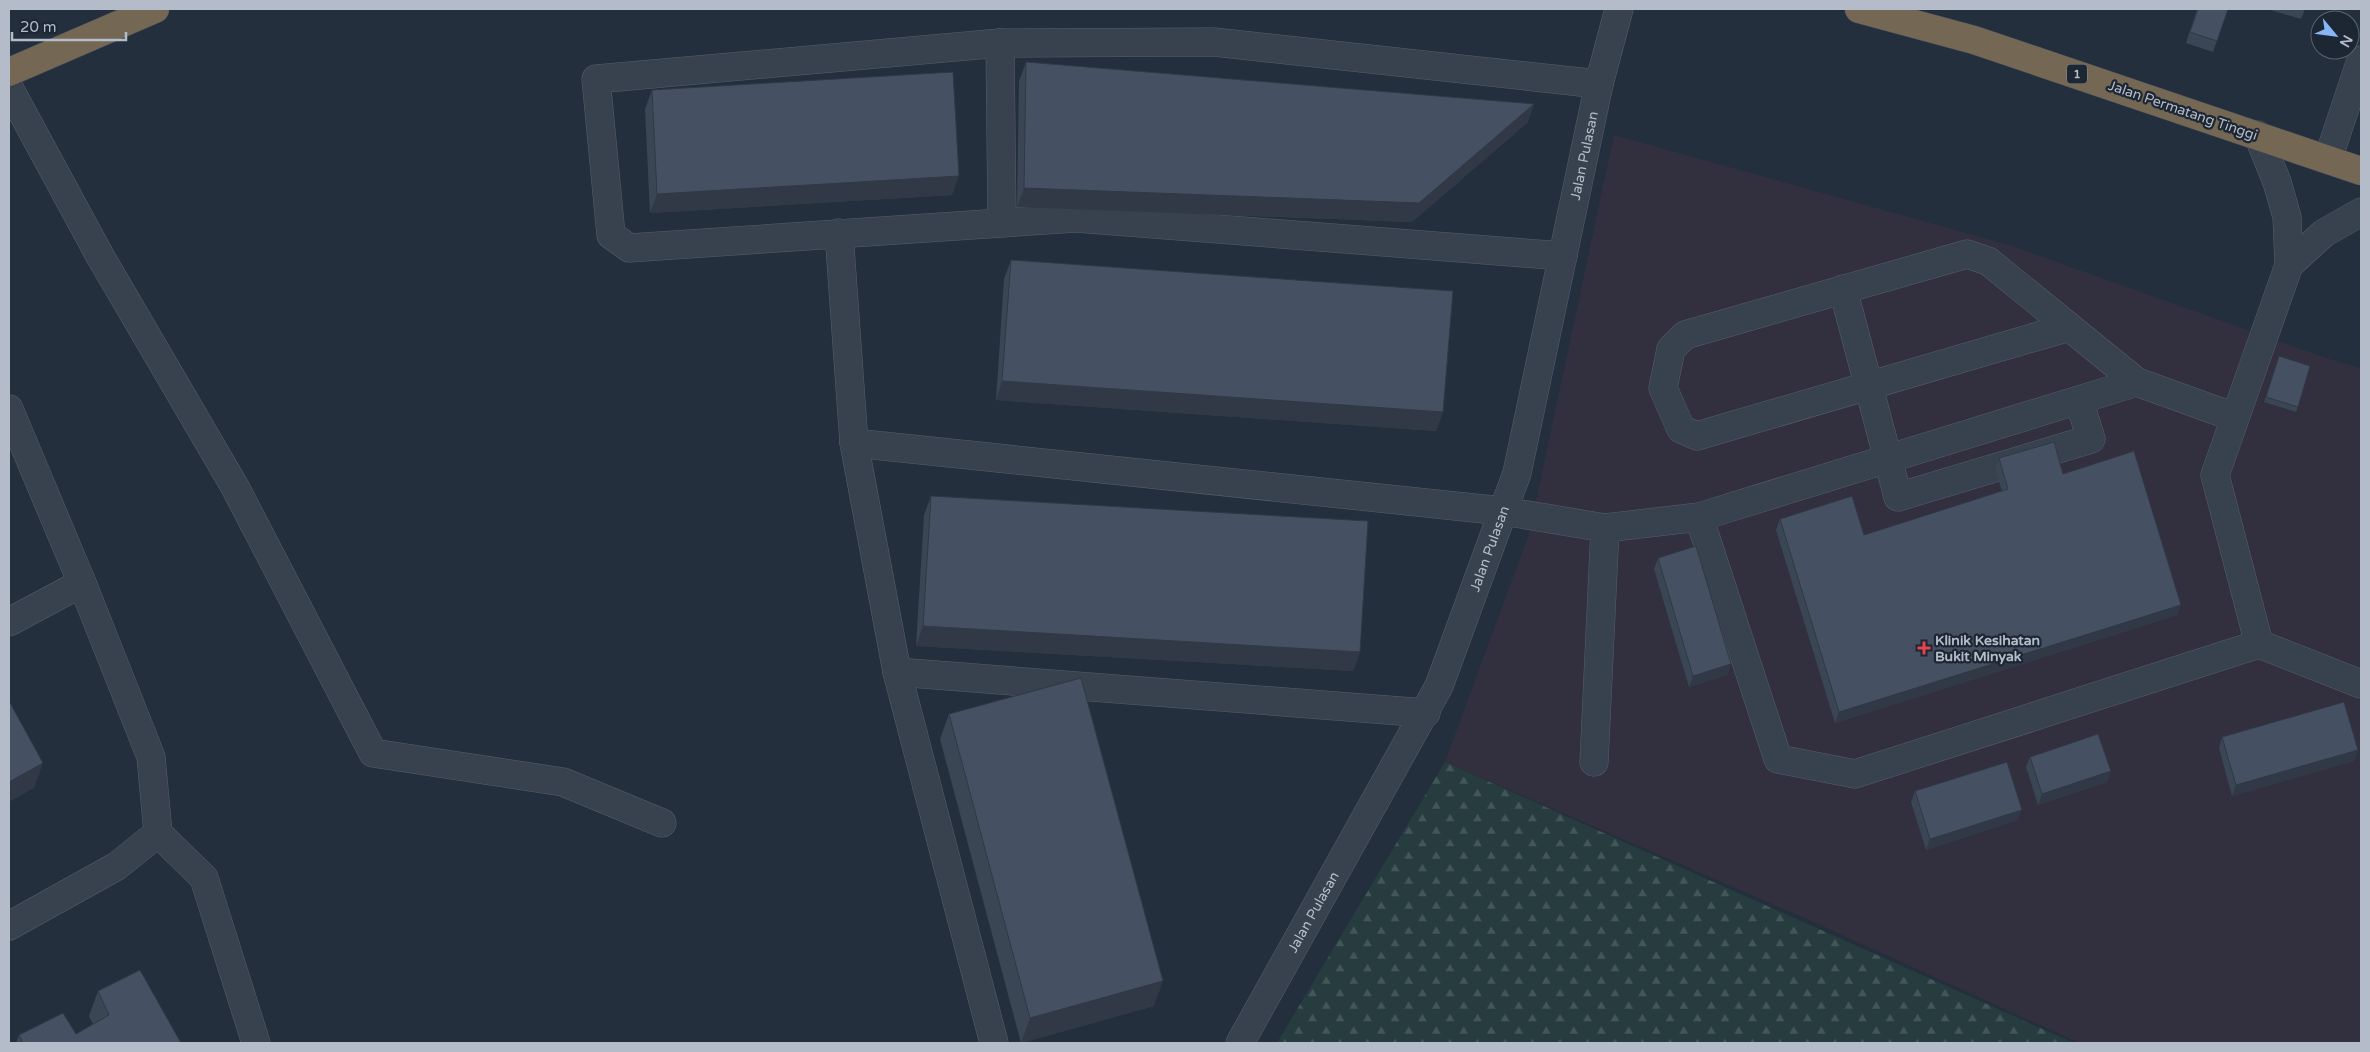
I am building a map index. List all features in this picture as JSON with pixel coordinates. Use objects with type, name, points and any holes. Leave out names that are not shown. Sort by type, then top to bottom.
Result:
[{"type":"highway","points":[[9,72],[155,9]]},
{"type":"highway","name":"Jalan Permatang Tinggi","points":[[1859,9],[1974,40],[2361,171]]},
{"type":"street","name":"Jalan Pulasan","points":[[1240,1043],[1440,686],[1517,472],[1599,84],[1620,9]]},
{"type":"street","points":[[1563,256],[1076,218],[629,248],[611,235],[596,79],[1000,43],[1214,42],[1599,84]]},
{"type":"street","points":[[1000,43],[1002,222]]},
{"type":"street","points":[[2328,159],[2361,60]]},
{"type":"street","points":[[9,88],[100,256],[235,487],[373,753],[563,782],[662,823]]},
{"type":"street","points":[[2258,135],[2277,182],[2287,217],[2289,265],[2215,475],[2259,644]]},
{"type":"street","points":[[2289,265],[2324,233],[2361,212]]},
{"type":"street","points":[[838,233],[854,443],[897,672],[994,1043]]},
{"type":"street","points":[[2069,327],[1697,436],[1681,430],[1663,388],[1671,349],[1685,334],[1968,254],[1988,261],[2137,382],[2234,417]]},
{"type":"street","points":[[1843,289],[1898,497],[2091,440],[2079,400]]},
{"type":"street","points":[[854,443],[1503,511],[1605,528],[1699,517],[2137,382]]},
{"type":"street","points":[[9,409],[82,583],[151,757],[158,833],[204,878],[256,1043]]},
{"type":"street","points":[[1699,517],[1778,759],[1855,774],[2259,644],[2361,684]]},
{"type":"street","points":[[1594,762],[1605,528]]},
{"type":"street","points":[[9,622],[82,583]]},
{"type":"street","points":[[897,672],[1426,713]]},
{"type":"street","points":[[9,926],[116,866],[158,833]]},
{"type":"shaded area","name":"Klinik Kesihatan Bukit Minyak","points":[[1614,135],[2009,245],[2326,358],[2361,368],[2361,1043],[2079,1043],[1814,922],[1445,762],[1529,534]]},
{"type":"green space","points":[[1445,762],[2074,1043],[1277,1043]]},
{"type":"building","points":[[2198,9],[2228,9],[2217,41],[2190,32]]},
{"type":"building","points":[[1026,62],[1534,104],[1419,203],[1024,188]]},
{"type":"building","points":[[953,72],[959,176],[657,194],[652,90]]},
{"type":"building","points":[[1011,260],[1453,291],[1443,412],[1002,381]]},
{"type":"building","points":[[2279,356],[2310,366],[2298,407],[2266,397]]},
{"type":"building","points":[[2054,442],[2063,474],[2134,451],[2181,605],[1839,712],[1780,519],[1852,496],[1864,535],[2008,489],[1999,458]]},
{"type":"building","points":[[931,496],[1368,521],[1360,652],[923,626]]},
{"type":"building","points":[[1696,546],[1731,664],[1693,676],[1658,558]]},
{"type":"building","points":[[1081,678],[1163,981],[1030,1018],[949,714]]},
{"type":"building","points":[[9,701],[43,763],[9,782]]},
{"type":"building","points":[[2344,702],[2358,750],[2236,785],[2222,737]]},
{"type":"building","points":[[2098,734],[2111,771],[2042,794],[2030,757]]},
{"type":"building","points":[[2007,762],[2022,810],[1930,839],[1915,791]]},
{"type":"building","points":[[140,970],[181,1043],[23,1043],[19,1035],[63,1013],[76,1034],[109,1015],[98,991]]},
{"type":"place","name":"Klinik Kesihatan Bukit Minyak","points":[[1924,648]]}]
